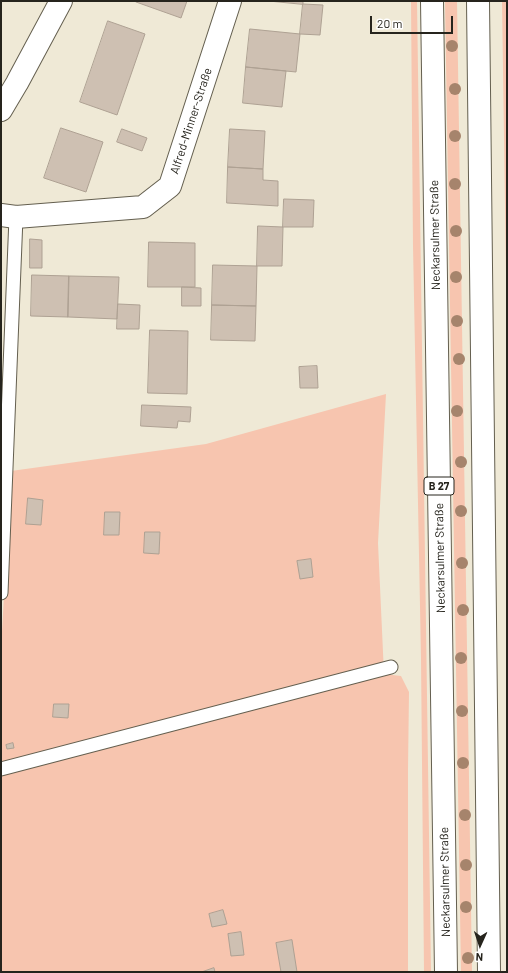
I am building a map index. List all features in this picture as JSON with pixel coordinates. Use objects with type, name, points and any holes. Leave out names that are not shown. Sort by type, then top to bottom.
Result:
[{"type":"main road","points":[[1,110],[61,1]]},
{"type":"main road","name":"Alfred-Minner-Straße","points":[[9,216],[142,207],[170,186],[230,1]]},
{"type":"main road","name":"Neckarsulmer Straße","points":[[432,1],[446,972]]},
{"type":"main road","points":[[478,1],[489,972]]},
{"type":"lane","points":[[1,593],[9,216]]},
{"type":"lane","points":[[1,769],[391,667]]},
{"type":"shaded area","points":[[411,1],[417,1],[431,972],[424,972],[421,658],[413,246]]},
{"type":"shaded area","points":[[445,1],[457,1],[472,972],[461,972]]},
{"type":"shaded area","points":[[502,1],[507,1],[507,341]]},
{"type":"shaded area","points":[[386,394],[378,543],[384,674],[401,676],[409,692],[408,972],[1,972],[1,649],[11,471],[206,444]]},
{"type":"building","points":[[136,1],[187,1],[181,18]]},
{"type":"building","points":[[269,1],[303,1],[303,4]]},
{"type":"building","points":[[303,4],[323,5],[320,35],[300,34]]},
{"type":"building","points":[[108,21],[145,34],[117,115],[80,102]]},
{"type":"building","points":[[250,29],[300,34],[296,72],[246,67]]},
{"type":"building","points":[[246,67],[286,71],[282,107],[243,103]]},
{"type":"building","points":[[61,128],[103,142],[86,192],[44,178]]},
{"type":"building","points":[[122,129],[147,138],[142,151],[117,142]]},
{"type":"building","points":[[230,129],[265,131],[263,169],[228,167]]},
{"type":"building","points":[[228,167],[263,169],[263,180],[278,181],[278,206],[227,203]]},
{"type":"building","points":[[284,199],[314,200],[313,227],[283,227]]},
{"type":"building","points":[[258,226],[283,227],[282,266],[257,266]]},
{"type":"building","points":[[30,239],[42,240],[42,268],[30,268]]},
{"type":"building","points":[[149,242],[195,243],[195,287],[148,287]]},
{"type":"building","points":[[213,265],[257,266],[256,306],[212,305]]},
{"type":"building","points":[[32,275],[69,276],[68,317],[31,316]]},
{"type":"building","points":[[69,276],[119,277],[117,319],[68,317]]},
{"type":"building","points":[[182,287],[201,288],[201,306],[182,306]]},
{"type":"building","points":[[118,304],[140,305],[139,329],[117,329]]},
{"type":"building","points":[[212,305],[256,306],[255,341],[211,340]]},
{"type":"building","points":[[150,330],[188,331],[187,394],[148,393]]},
{"type":"building","points":[[317,366],[318,388],[300,388],[299,367]]},
{"type":"building","points":[[142,405],[191,407],[190,422],[178,421],[177,428],[141,426]]},
{"type":"building","points":[[28,498],[43,500],[41,525],[26,524]]},
{"type":"building","points":[[105,512],[120,512],[119,535],[104,535]]},
{"type":"building","points":[[145,532],[160,532],[159,554],[144,553]]},
{"type":"building","points":[[311,559],[313,577],[300,579],[297,561]]},
{"type":"building","points":[[54,704],[69,704],[68,718],[53,717]]},
{"type":"building","points":[[13,743],[14,748],[7,749],[6,745]]},
{"type":"building","points":[[223,910],[227,924],[212,927],[209,914]]},
{"type":"building","points":[[241,932],[244,955],[231,956],[228,934]]},
{"type":"building","points":[[292,940],[297,972],[281,972],[276,943]]},
{"type":"building","points":[[214,968],[215,972],[202,972]]}]
